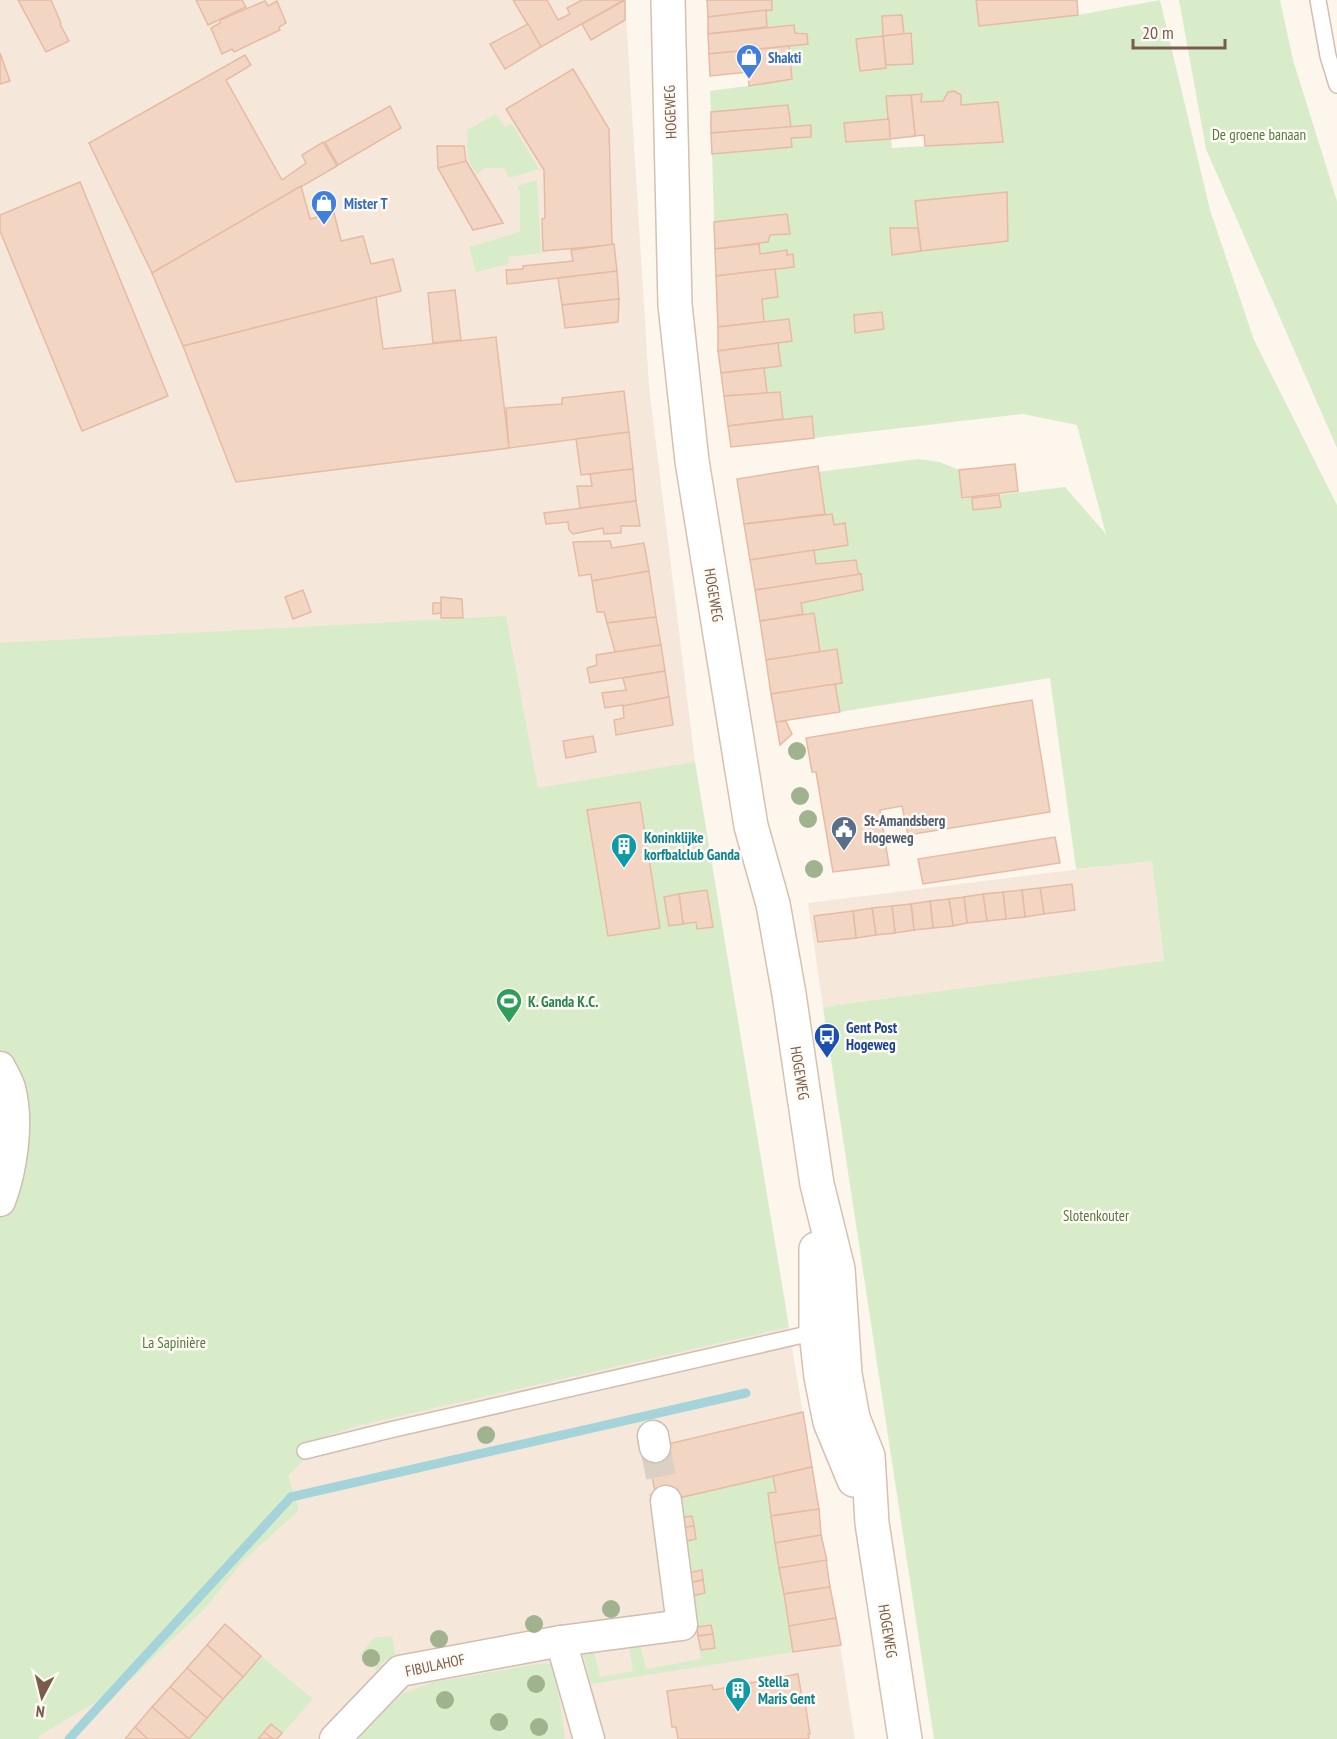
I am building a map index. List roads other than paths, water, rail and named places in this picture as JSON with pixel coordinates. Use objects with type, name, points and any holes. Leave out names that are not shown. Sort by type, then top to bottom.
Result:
[{"type":"street","name":"HOGEWEG","points":[[668,0],[675,305],[692,461],[751,826],[775,915],[817,1184],[829,1336],[830,1422],[872,1523],[905,1739]]},
{"type":"street","points":[[0,1066],[10,1088],[15,1130],[10,1170],[0,1201]]},
{"type":"street","name":"FIBULAHOF","points":[[335,1739],[400,1671],[561,1641],[682,1625],[666,1501]]},
{"type":"street","points":[[561,1641],[589,1739]]},
{"type":"lane","points":[[1318,0],[1337,85]]},
{"type":"lane","points":[[305,1451],[390,1430],[829,1336]]},
{"type":"waterway","points":[[69,1739],[291,1497],[746,1393]]},
{"type":"tunnel","points":[[655,1447],[666,1501]]},
{"type":"place","name":"Shakti","points":[[749,80]]},
{"type":"place","name":"Mister T","points":[[324,226]]},
{"type":"place","name":"St-Amandsberg Hogeweg","points":[[844,852]]},
{"type":"place","name":"Koninklijke korfbalclub Ganda","points":[[624,869]]},
{"type":"place","name":"K. Ganda K.C.","points":[[509,1024]]},
{"type":"place","name":"Gent Post Hogeweg","points":[[827,1059]]},
{"type":"place","name":"Stella Maris Gent","points":[[738,1713]]},
{"type":"park label","name":"De groene banaan","points":[[1259,134]]},
{"type":"park label","name":"Slotenkouter","points":[[1096,1215]]},
{"type":"park label","name":"La Sapinière","points":[[174,1342]]}]
